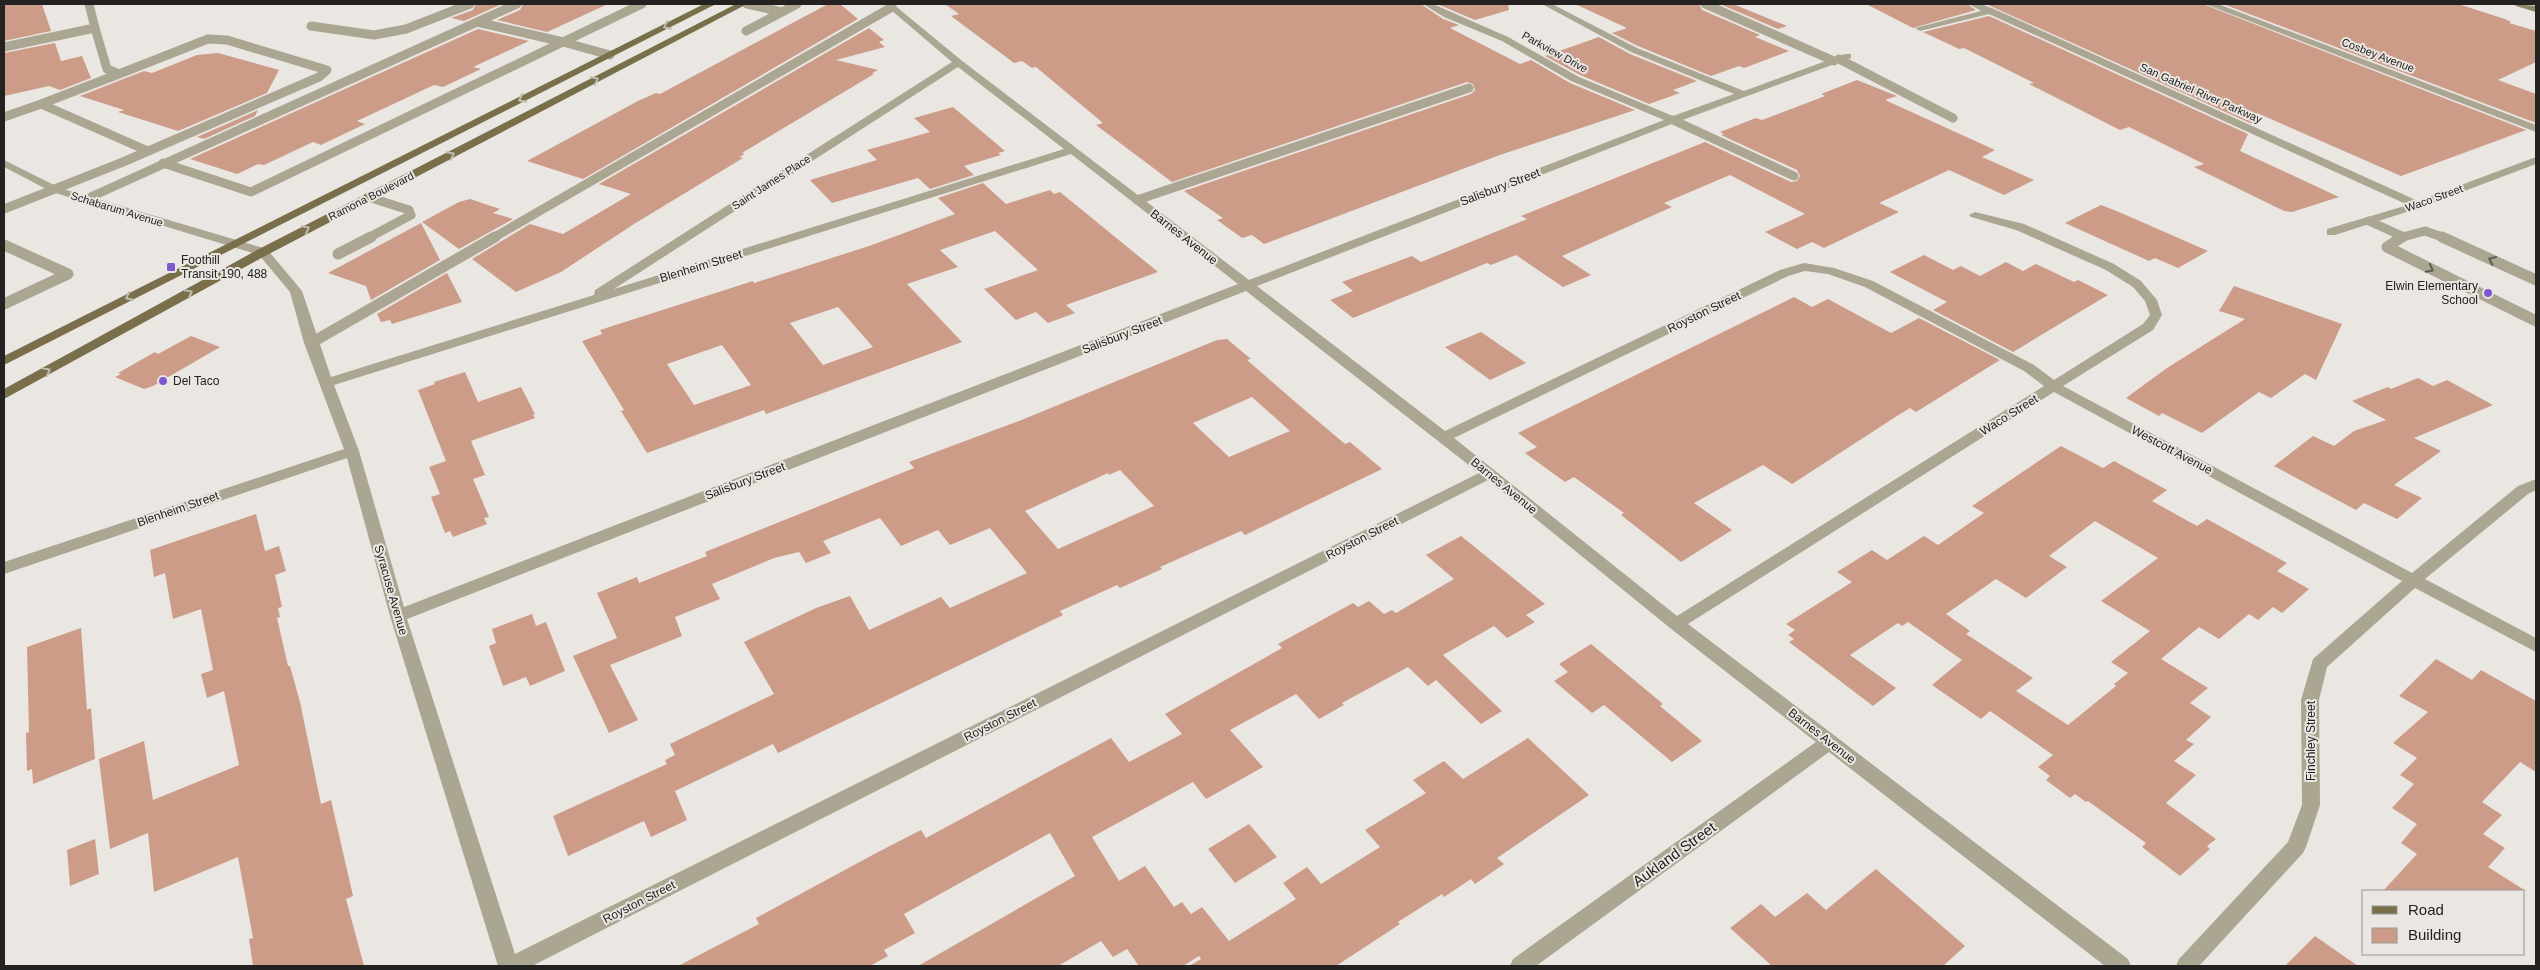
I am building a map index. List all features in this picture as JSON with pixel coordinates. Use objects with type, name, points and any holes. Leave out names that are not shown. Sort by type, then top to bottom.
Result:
[{"type":"main road","name":"Ramona Boulevard","points":[[4,361],[711,4]]},
{"type":"main road","name":"Ramona Boulevard","points":[[4,395],[263,252],[742,4]]},
{"type":"street","name":"Parkview Drive","points":[[1427,4],[1447,15],[1505,39],[1575,79],[1673,120]]},
{"type":"street","points":[[1546,4],[1634,50],[1742,94]]},
{"type":"street","name":"San Gabriel River Parkway","points":[[1974,4],[2418,205]]},
{"type":"street","name":"Cosbey Avenue","points":[[2210,4],[2536,129]]},
{"type":"street","points":[[2519,4],[2536,9]]},
{"type":"street","name":"Barnes Avenue","points":[[890,5],[958,62],[1444,437],[1676,624],[2121,966]]},
{"type":"street","points":[[1920,28],[1991,11]]},
{"type":"street","name":"Salisbury Street","points":[[398,616],[1673,120],[1840,58]]},
{"type":"street","name":"Saint James Place","points":[[583,303],[958,62]]},
{"type":"street","name":"Blenheim Street","points":[[328,382],[1074,150]]},
{"type":"street","name":"Waco Street","points":[[2331,232],[2418,205],[2536,160]]},
{"type":"street","name":"Schabarum Avenue","points":[[4,163],[56,190],[84,200],[235,244]]},
{"type":"street","name":"Waco Street","points":[[1676,624],[2148,327],[2156,315],[2151,300],[2137,284],[2110,267],[2020,227],[1975,215]]},
{"type":"street","points":[[235,244],[263,252]]},
{"type":"street","name":"Syracuse Avenue","points":[[263,252],[296,291],[311,343],[328,382],[352,451],[398,616],[508,966]]},
{"type":"street","name":"Westcott Avenue","points":[[1804,267],[1830,271],[1869,284],[2029,368],[2054,387],[2536,646]]},
{"type":"street","name":"Royston Street","points":[[1444,437],[1775,278],[1804,267]]},
{"type":"street","name":"Blenheim Street","points":[[4,568],[352,451]]},
{"type":"street","name":"Royston Street","points":[[512,966],[1489,474]]},
{"type":"street","name":"Finchley Street","points":[[2186,966],[2296,847],[2311,805],[2310,700],[2318,664],[2414,580],[2523,490],[2536,484]]},
{"type":"street","name":"Aukland Street","points":[[1520,966],[1829,742]]},
{"type":"lane","points":[[89,4],[107,69],[119,74]]},
{"type":"lane","points":[[311,26],[374,36],[406,29],[470,4]]},
{"type":"lane","points":[[84,200],[517,4]]},
{"type":"lane","points":[[163,163],[252,192],[642,4]]},
{"type":"lane","points":[[747,4],[782,12]]},
{"type":"lane","points":[[746,31],[797,4]]},
{"type":"lane","points":[[1704,4],[1840,58],[1953,118]]},
{"type":"lane","points":[[311,343],[890,5]]},
{"type":"lane","points":[[477,22],[610,55]]},
{"type":"lane","points":[[4,47],[96,28]]},
{"type":"lane","points":[[4,117],[208,39],[227,40],[327,70],[318,77],[148,151],[56,190],[4,209]]},
{"type":"lane","points":[[1137,200],[1469,88]]},
{"type":"lane","points":[[41,104],[148,151]]},
{"type":"lane","points":[[1673,120],[1794,176]]},
{"type":"lane","points":[[338,254],[411,215],[409,210],[368,197]]},
{"type":"lane","points":[[2368,221],[2404,237]]},
{"type":"lane","points":[[2536,280],[2430,231],[2422,230],[2404,237],[2387,247],[2536,321]]},
{"type":"lane","points":[[4,245],[68,274],[4,304]]},
{"type":"building","points":[[4,4],[42,4],[51,31],[4,41]]},
{"type":"building","points":[[476,4],[502,4],[464,21],[451,18],[473,10]]},
{"type":"building","points":[[523,4],[608,4],[547,32],[497,20],[520,10]]},
{"type":"building","points":[[828,4],[840,4],[858,19],[583,179],[527,161],[638,101],[656,93],[660,94]]},
{"type":"building","points":[[945,4],[1421,4],[1443,19],[1459,25],[1450,28],[1520,64],[1531,60],[1570,83],[1635,110],[1497,156],[1264,244],[1252,235],[1242,238],[1217,220],[1223,218],[1184,191],[1471,94],[1475,90],[1473,84],[1467,82],[1172,182],[1096,125],[1103,123],[1036,67],[1032,68],[1022,61],[1014,63],[951,16],[959,14]]},
{"type":"building","points":[[1437,4],[1508,4],[1509,10],[1475,20]]},
{"type":"building","points":[[1575,4],[1699,4],[1702,10],[1760,35],[1755,37],[1789,51],[1744,68],[1739,66],[1711,76],[1638,46],[1612,33],[1627,28]]},
{"type":"building","points":[[1720,4],[1733,4],[1787,26],[1778,29]]},
{"type":"building","points":[[1866,4],[1967,4],[1976,10],[1913,28]]},
{"type":"building","points":[[1986,4],[2203,4],[2526,130],[2401,176],[2257,113],[2252,124]]},
{"type":"building","points":[[2223,4],[2458,4],[2505,19],[2511,22],[2509,23],[2536,31],[2536,62],[2498,80],[2536,94],[2536,123]]},
{"type":"building","points":[[1989,16],[2248,134],[2240,151],[2339,197],[2292,212],[2284,211],[2194,167],[2204,164],[2129,127],[2120,130],[2029,84],[2034,83],[1964,48],[1959,49],[1923,32]]},
{"type":"building","points":[[869,28],[884,40],[879,42],[885,47],[836,60],[878,70],[872,73],[874,74],[742,153],[745,154],[739,157],[743,158],[634,224],[561,272],[516,292],[472,259],[530,224],[563,234],[631,194],[599,184]]},
{"type":"building","points":[[478,29],[529,41],[473,67],[481,69],[443,87],[434,85],[357,121],[365,124],[321,145],[313,142],[264,165],[258,164],[237,174],[190,159]]},
{"type":"building","points":[[1599,37],[1630,54],[1697,81],[1673,90],[1680,93],[1649,104],[1580,75],[1545,56]]},
{"type":"building","points":[[55,43],[61,61],[82,56],[91,78],[60,90],[49,86],[4,96],[4,53]]},
{"type":"building","points":[[218,53],[279,70],[267,93],[178,131],[118,112],[124,110],[80,96],[144,71],[152,73],[197,55]]},
{"type":"building","points":[[1857,80],[1897,96],[1885,100],[1995,150],[1982,157],[2034,180],[2004,195],[1949,170],[1879,203],[1899,212],[1824,248],[1812,242],[1797,249],[1765,232],[1805,214],[1730,175],[1664,203],[1672,207],[1562,256],[1591,275],[1563,287],[1516,255],[1491,265],[1487,263],[1353,318],[1330,300],[1353,291],[1342,282],[1412,256],[1421,262],[1527,219],[1521,216],[1705,142],[1791,182],[1797,181],[1800,176],[1797,170],[1721,135],[1724,134],[1720,132],[1756,118],[1762,120],[1825,96],[1821,94]]},
{"type":"building","points":[[953,107],[1005,151],[998,153],[1001,155],[964,166],[974,175],[930,189],[918,178],[832,203],[810,180],[877,160],[867,150],[930,132],[914,118]]},
{"type":"building","points":[[258,110],[255,116],[204,139],[197,137]]},
{"type":"building","points":[[983,183],[1006,204],[1050,190],[1054,194],[1060,192],[1158,272],[1066,305],[1075,313],[1048,323],[1036,312],[1016,320],[984,289],[1038,270],[995,231],[940,250],[958,267],[907,284],[962,342],[766,414],[764,410],[647,453],[621,411],[624,410],[582,341],[602,334],[600,330],[872,245],[955,214],[938,198]],"holes":[[[838,307],[873,347],[823,365],[790,323]],[[722,345],[751,385],[694,405],[667,364]]]},
{"type":"building","points":[[470,199],[500,209],[493,213],[513,219],[459,249],[422,222],[459,202]]},
{"type":"building","points":[[2101,205],[2208,251],[2178,268],[2155,258],[2149,261],[2065,223]]},
{"type":"building","points":[[421,223],[440,260],[371,300],[366,286],[328,273]]},
{"type":"building","points":[[1924,255],[1953,270],[1961,266],[1980,276],[2006,262],[2023,271],[2036,264],[2074,282],[2078,280],[2108,295],[2013,352],[1933,310],[1947,302],[1890,272]]},
{"type":"building","points":[[447,273],[462,302],[392,324],[390,320],[381,322],[377,314]]},
{"type":"building","points":[[2234,286],[2342,324],[2316,380],[2305,374],[2271,398],[2259,392],[2202,433],[2162,413],[2159,416],[2126,398],[2167,368],[2245,319],[2219,311]]},
{"type":"building","points":[[1794,297],[1812,307],[1828,299],[1891,333],[1919,318],[2000,360],[1916,412],[1910,408],[1792,484],[1763,465],[1694,503],[1732,530],[1681,562],[1621,515],[1624,513],[1574,477],[1565,482],[1525,453],[1537,447],[1518,433]]},
{"type":"building","points":[[1481,332],[1526,363],[1490,380],[1445,347]]},
{"type":"building","points":[[191,336],[220,347],[153,386],[144,389],[115,377],[121,374],[118,373],[155,352],[158,354]]},
{"type":"building","points":[[1227,339],[1251,359],[1247,360],[1345,444],[1350,442],[1382,469],[1245,535],[1241,531],[1160,567],[1162,569],[1120,588],[1117,585],[1060,611],[1063,615],[778,753],[773,744],[675,791],[687,820],[651,837],[644,821],[568,856],[553,816],[667,764],[665,760],[675,755],[670,744],[774,694],[744,642],[816,608],[850,596],[869,630],[941,597],[950,608],[1027,573],[990,528],[950,545],[938,530],[901,546],[880,518],[823,541],[831,553],[806,563],[799,552],[774,558],[712,584],[720,599],[675,617],[682,636],[610,665],[638,720],[609,733],[573,656],[617,638],[597,593],[637,577],[639,583],[707,556],[705,552],[914,468],[909,462],[1019,421],[1217,340]],"holes":[[[1252,397],[1290,431],[1229,457],[1193,423]],[[1120,470],[1154,506],[1058,549],[1025,511],[1108,473],[1109,475]]]},
{"type":"building","points":[[465,372],[478,402],[521,387],[535,414],[533,415],[535,418],[471,441],[485,475],[473,479],[489,517],[484,518],[487,524],[453,537],[450,531],[445,533],[431,497],[440,494],[429,467],[446,461],[418,390],[435,384],[434,382]]},
{"type":"building","points":[[2418,378],[2433,386],[2447,380],[2493,405],[2414,438],[2441,451],[2394,485],[2422,498],[2397,519],[2364,503],[2356,510],[2274,466],[2313,436],[2334,446],[2354,431],[2386,420],[2352,401],[2388,387],[2391,389]]},
{"type":"building","points":[[2061,446],[2103,468],[2114,461],[2167,490],[2152,501],[2197,526],[2207,519],[2287,563],[2277,571],[2309,589],[2282,613],[2273,607],[2258,620],[2249,614],[2219,639],[2199,627],[2161,659],[2208,688],[2190,703],[2211,717],[2186,740],[2194,744],[2174,761],[2196,775],[2166,803],[2216,839],[2207,846],[2210,849],[2180,876],[2142,847],[2146,843],[2088,801],[2086,802],[2075,794],[2070,798],[2046,780],[2050,776],[2038,767],[2053,755],[1990,711],[1981,719],[1932,685],[1962,660],[1908,622],[1902,626],[1898,623],[1850,655],[1896,688],[1873,706],[1789,642],[1794,639],[1788,635],[1795,630],[1786,624],[1852,582],[1837,572],[1872,550],[1887,560],[1924,536],[1938,545],[1984,513],[1972,506]],"holes":[[[2095,521],[2158,558],[2101,601],[2150,631],[2111,662],[2128,673],[2114,684],[2116,686],[2068,725],[2016,691],[2033,678],[1966,634],[1970,631],[1946,614],[1996,579],[2026,598],[2067,567],[2049,556]]]},
{"type":"building","points":[[256,514],[265,551],[279,546],[286,571],[275,575],[282,607],[278,608],[280,617],[277,618],[288,666],[290,666],[300,702],[321,804],[331,800],[353,896],[346,899],[364,966],[253,966],[249,939],[253,938],[238,857],[154,892],[148,833],[110,849],[99,759],[144,741],[153,800],[239,765],[224,691],[207,698],[201,674],[213,670],[201,609],[173,619],[165,573],[154,577],[150,550]]},
{"type":"building","points":[[1461,536],[1545,604],[1526,615],[1535,622],[1507,638],[1494,626],[1443,655],[1502,711],[1481,724],[1436,680],[1428,686],[1408,667],[1342,703],[1344,705],[1319,719],[1296,694],[1230,730],[1263,767],[1206,799],[1193,782],[1092,837],[1119,881],[1145,866],[1174,907],[1182,902],[1191,914],[1202,907],[1229,941],[1296,899],[1283,883],[1307,867],[1321,884],[1380,847],[1365,830],[1426,793],[1413,780],[1444,761],[1463,779],[1528,738],[1589,795],[1497,858],[1504,864],[1475,884],[1471,879],[1444,897],[1442,894],[1398,922],[1400,924],[1336,966],[1189,966],[1201,959],[1199,956],[1183,966],[1139,966],[1127,949],[1113,957],[1101,941],[1058,966],[918,966],[1075,876],[1050,833],[904,914],[915,933],[884,950],[888,956],[870,966],[678,966],[759,924],[756,918],[880,851],[921,830],[926,838],[1111,738],[1129,762],[1182,734],[1165,714],[1282,648],[1278,644],[1353,603],[1358,607],[1369,601],[1384,614],[1392,610],[1396,613],[1454,579],[1426,555]]},
{"type":"building","points":[[532,614],[536,626],[546,622],[565,671],[530,686],[526,677],[503,686],[489,646],[496,643],[492,629]]},
{"type":"building","points":[[81,628],[87,710],[91,708],[95,759],[33,784],[32,769],[27,771],[26,733],[29,732],[27,647]]},
{"type":"building","points":[[1591,644],[1663,704],[1660,706],[1702,741],[1672,762],[1604,705],[1592,713],[1554,681],[1568,672],[1559,664]]},
{"type":"building","points":[[2436,659],[2472,680],[2481,670],[2536,701],[2536,772],[2520,762],[2482,802],[2502,815],[2483,834],[2505,848],[2488,867],[2524,890],[2384,890],[2417,854],[2401,843],[2417,824],[2392,808],[2414,784],[2400,775],[2417,758],[2393,743],[2428,712],[2399,696]]},
{"type":"building","points":[[1249,824],[1277,857],[1235,883],[1208,849]]},
{"type":"building","points":[[95,839],[99,874],[70,886],[67,850]]},
{"type":"building","points":[[1876,869],[1965,946],[1943,966],[1772,966],[1730,928],[1761,904],[1775,917],[1807,893],[1826,910]]},
{"type":"building","points":[[2315,936],[2358,966],[2285,966]]},
{"type":"place","name":"Foothill Transit 190, 488","points":[[171,267]]},
{"type":"place","name":"Elwin Elementary School","points":[[2488,293]]},
{"type":"place","name":"Del Taco","points":[[163,381]]}]
